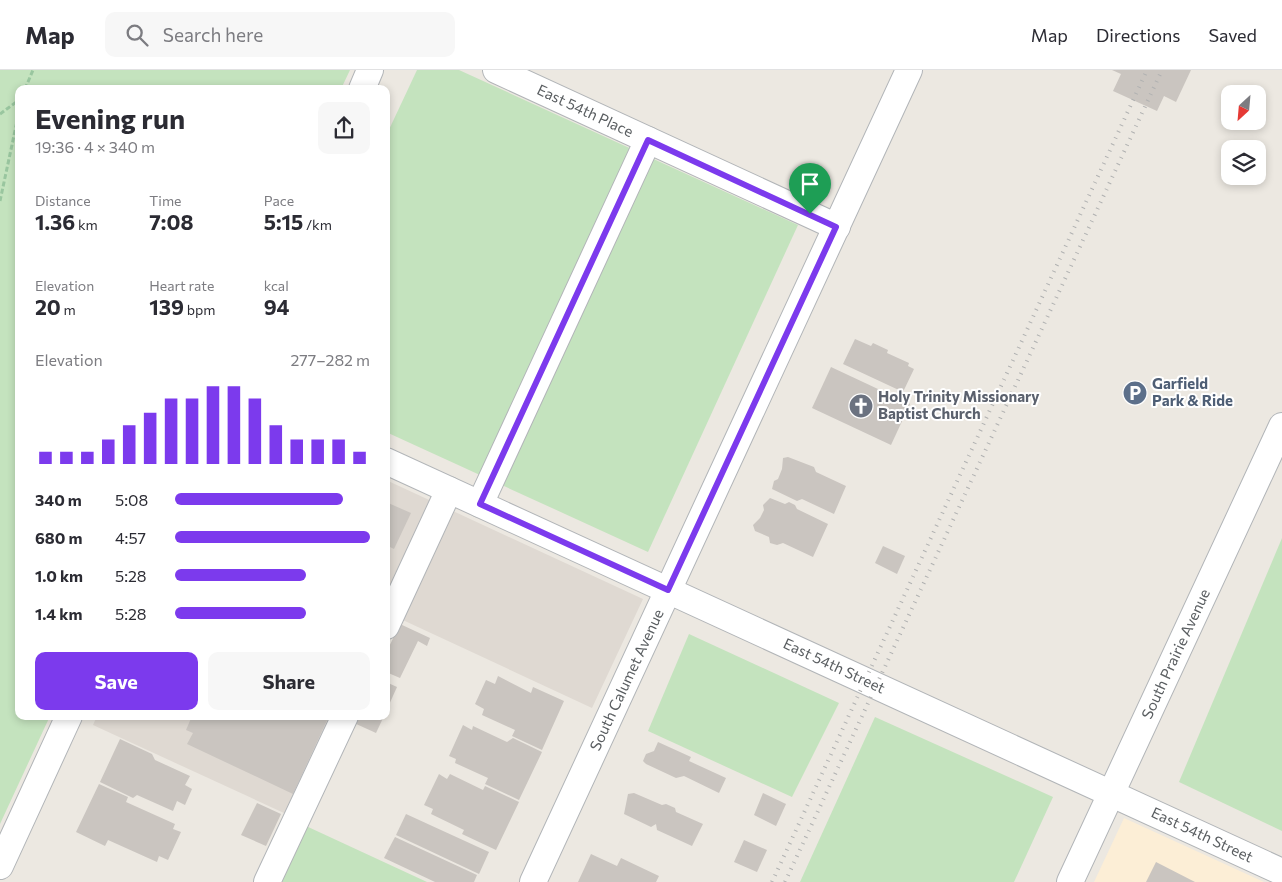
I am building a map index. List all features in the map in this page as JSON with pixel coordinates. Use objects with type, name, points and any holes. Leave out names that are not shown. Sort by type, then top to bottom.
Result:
[{"type":"street","points":[[364,85],[370,70]]},
{"type":"street","name":"East 54th Place","points":[[496,70],[836,227]]},
{"type":"street","name":"South Calumet Avenue","points":[[533,882],[909,70]]},
{"type":"street","points":[[480,504],[648,140]]},
{"type":"street","name":"South Prairie Avenue","points":[[1070,882],[1282,426]]},
{"type":"street","name":"East 54th Street","points":[[390,463],[1282,872]]},
{"type":"street","points":[[390,617],[449,490]]},
{"type":"street","points":[[0,866],[68,720]]},
{"type":"street","points":[[268,882],[342,720]]},
{"type":"path","points":[[27,85],[33,70]]},
{"type":"path","points":[[0,114],[15,103]]},
{"type":"path","points":[[0,201],[15,131]]},
{"type":"shaded area","points":[[390,482],[643,599],[592,708],[392,615],[390,619]]},
{"type":"shaded area","points":[[95,720],[343,720],[297,819],[93,725]]},
{"type":"shaded area","points":[[1124,818],[1264,882],[1094,882]]},
{"type":"green space","points":[[0,70],[350,70],[343,85],[15,85],[15,720],[48,720],[0,824]]},
{"type":"green space","points":[[417,70],[459,70],[798,225],[648,552],[390,434],[390,127]]},
{"type":"green space","points":[[1282,538],[1282,831],[1179,782]]},
{"type":"green space","points":[[689,634],[839,703],[792,797],[648,731]]},
{"type":"green space","points":[[875,717],[1053,797],[1014,882],[800,882]]},
{"type":"green space","points":[[306,826],[427,882],[282,882]]},
{"type":"building","points":[[1112,70],[1191,70],[1176,102],[1164,96],[1157,111],[1113,91],[1121,74]]},
{"type":"building","points":[[855,339],[871,346],[873,343],[888,350],[887,353],[909,363],[908,366],[914,369],[903,392],[843,364]]},
{"type":"building","name":"Holy Trinity Missionary Baptist Church","points":[[831,367],[910,404],[891,445],[812,408]]},
{"type":"building","points":[[788,457],[814,467],[816,472],[846,486],[834,514],[802,499],[797,501],[772,489],[774,481],[778,479],[782,469],[783,458]]},
{"type":"building","points":[[770,498],[785,504],[789,502],[795,505],[797,509],[828,524],[813,557],[783,543],[777,545],[770,543],[769,537],[755,531],[753,525],[760,518],[764,510],[763,505]]},
{"type":"building","points":[[390,504],[411,513],[394,549],[390,547]]},
{"type":"building","points":[[883,546],[905,556],[897,574],[875,563]]},
{"type":"building","points":[[400,624],[430,638],[427,646],[418,641],[400,678],[390,674],[390,645]]},
{"type":"building","points":[[498,676],[531,693],[533,687],[564,701],[542,750],[512,736],[515,730],[482,715],[484,709],[475,704],[486,680],[495,684]]},
{"type":"building","points":[[390,684],[397,687],[390,703]]},
{"type":"building","points":[[190,720],[327,720],[293,794],[187,744],[193,733],[186,730]]},
{"type":"building","points":[[356,720],[382,720],[376,733],[354,723]]},
{"type":"building","points":[[463,725],[472,730],[473,726],[507,742],[513,738],[542,752],[519,800],[485,784],[488,778],[455,763],[456,759],[449,756]]},
{"type":"building","points":[[120,739],[152,754],[155,760],[190,776],[185,785],[192,789],[185,805],[177,801],[173,811],[137,795],[133,798],[100,782]]},
{"type":"building","points":[[658,742],[691,757],[689,761],[726,778],[719,793],[684,776],[676,778],[646,764],[643,761],[646,754],[654,751]]},
{"type":"building","points":[[439,774],[447,779],[450,774],[483,790],[485,786],[519,802],[496,850],[462,834],[464,830],[431,814],[433,809],[424,805]]},
{"type":"building","points":[[99,784],[128,797],[126,802],[175,824],[173,829],[181,832],[168,860],[159,856],[157,862],[108,840],[105,846],[76,832]]},
{"type":"building","points":[[634,793],[662,805],[666,804],[675,808],[676,812],[703,824],[692,846],[657,830],[656,824],[651,827],[624,814],[628,794]]},
{"type":"building","points":[[763,793],[786,804],[776,826],[754,815]]},
{"type":"building","points":[[257,803],[281,814],[266,846],[241,835]]},
{"type":"building","points":[[406,814],[489,852],[479,874],[396,835]]},
{"type":"building","points":[[395,837],[477,875],[474,882],[435,882],[384,858]]},
{"type":"building","points":[[744,840],[767,850],[757,872],[734,862]]},
{"type":"building","points":[[591,854],[617,866],[621,858],[659,876],[656,882],[578,882]]},
{"type":"building","points":[[1156,862],[1195,882],[1146,882]]},
{"type":"railway","points":[[772,882],[1147,70]]},
{"type":"railway","points":[[785,882],[1162,70]]},
{"type":"place","name":"Garfield Park & Ride","points":[[1135,393]]},
{"type":"place","name":"Holy Trinity Missionary Baptist Church","points":[[861,406]]},
{"type":"route","points":[[648,140],[810,214],[836,227],[668,590],[480,504],[648,140]]}]
